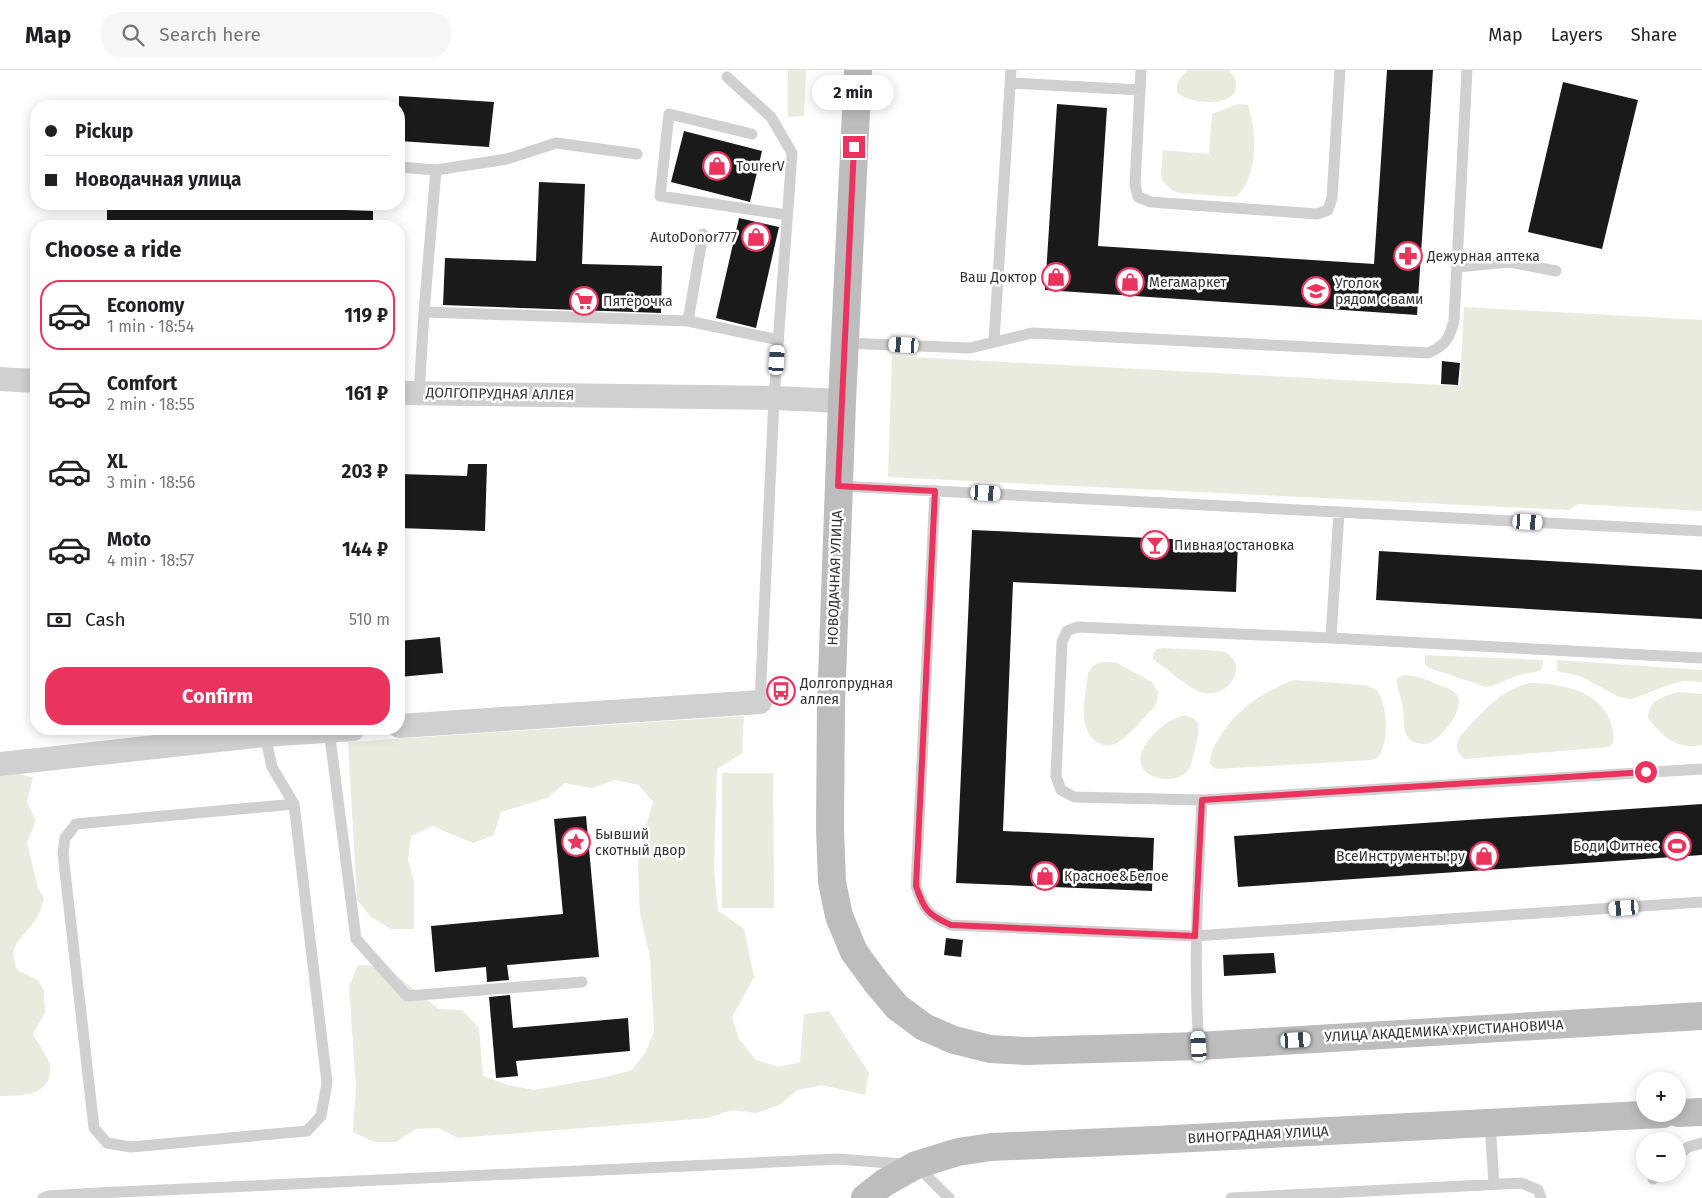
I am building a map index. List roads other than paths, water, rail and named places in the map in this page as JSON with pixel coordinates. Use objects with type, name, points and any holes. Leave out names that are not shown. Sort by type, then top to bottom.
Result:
[{"type":"street","name":"НОВОДАЧНАЯ УЛИЦА","points":[[858,70],[838,486],[831,705],[830,828],[832,882],[839,916],[854,952],[897,1007]]},
{"type":"street","points":[[0,379],[30,380]]},
{"type":"street","name":"ДОЛГОПРУДНАЯ АЛЛЕЯ","points":[[409,393],[774,398],[842,401]]},
{"type":"street","points":[[405,726],[760,702]]},
{"type":"street","points":[[0,760],[271,735]]},
{"type":"street","name":"УЛИЦА АКАДЕМИКА ХРИСТИАНОВИЧА","points":[[897,1007],[924,1027],[954,1040],[990,1049],[1026,1051],[1199,1046],[1702,1016]]},
{"type":"street","points":[[1686,1113],[1702,1112]]},
{"type":"street","name":"ВИНОГРАДНАЯ УЛИЦА","points":[[865,1198],[884,1183],[916,1165],[958,1152],[991,1147],[1636,1115]]},
{"type":"lane","points":[[994,342],[1011,70]]},
{"type":"lane","points":[[1141,70],[1135,185],[1138,197],[1151,202],[1317,214],[1328,210],[1332,198],[1340,70]]},
{"type":"lane","points":[[844,343],[970,348],[1032,333],[1428,353],[1441,348],[1450,336],[1454,321],[1467,70]]},
{"type":"lane","points":[[726,77],[771,117],[792,153],[774,398],[760,702]]},
{"type":"lane","points":[[1010,82],[1140,90]]},
{"type":"lane","points":[[752,134],[669,114],[660,196],[788,215]]},
{"type":"lane","points":[[405,167],[436,170],[507,159],[556,143],[637,154]]},
{"type":"lane","points":[[409,393],[424,312],[436,170]]},
{"type":"lane","points":[[688,321],[704,234]]},
{"type":"lane","points":[[1457,267],[1510,262],[1556,271]]},
{"type":"lane","points":[[424,312],[688,321],[779,340]]},
{"type":"lane","points":[[838,486],[1702,531]]},
{"type":"lane","points":[[935,491],[916,886],[922,904],[934,918],[951,925],[1195,936],[1702,902]]},
{"type":"lane","points":[[1331,638],[1339,512]]},
{"type":"lane","points":[[1702,658],[1331,638],[1077,627],[1067,631],[1062,642],[1056,776],[1061,790],[1074,797],[1202,800],[1702,769]]},
{"type":"lane","points":[[330,735],[356,939],[407,996],[582,982]]},
{"type":"lane","points":[[265,736],[272,767],[294,804],[327,1083],[321,1116],[307,1131],[131,1147],[108,1143],[94,1128],[63,854],[65,838],[76,824],[294,804]]},
{"type":"lane","points":[[1199,1046],[1195,936],[1202,800]]},
{"type":"lane","points":[[1490,1123],[1494,1184]]},
{"type":"lane","points":[[1686,1149],[1702,1142]]},
{"type":"lane","points":[[43,1198],[48,1196],[97,1193],[838,1160],[916,1165],[949,1198]]},
{"type":"lane","points":[[1231,1198],[1522,1183],[1538,1190],[1541,1198]]},
{"type":"place","name":"TourerV","points":[[717,166]]},
{"type":"place","name":"AutoDonor777","points":[[756,237]]},
{"type":"place","name":"Дежурная аптека","points":[[1408,256]]},
{"type":"place","name":"Ваш Доктор","points":[[1056,277]]},
{"type":"place","name":"Мегамаркет","points":[[1130,282]]},
{"type":"place","name":"Уголок рядом с вами","points":[[1316,291]]},
{"type":"place","name":"Пятёрочка","points":[[584,301]]},
{"type":"place","name":"Пивная остановка","points":[[1155,545]]},
{"type":"place","name":"Долгопрудная аллея","points":[[781,691]]},
{"type":"place","name":"Бывший скотный двор","points":[[576,842]]},
{"type":"place","name":"Боди Фитнес","points":[[1677,846]]},
{"type":"place","name":"ВсеИнструменты.ру","points":[[1484,856]]},
{"type":"place","name":"Красное&Белое","points":[[1045,876]]}]
